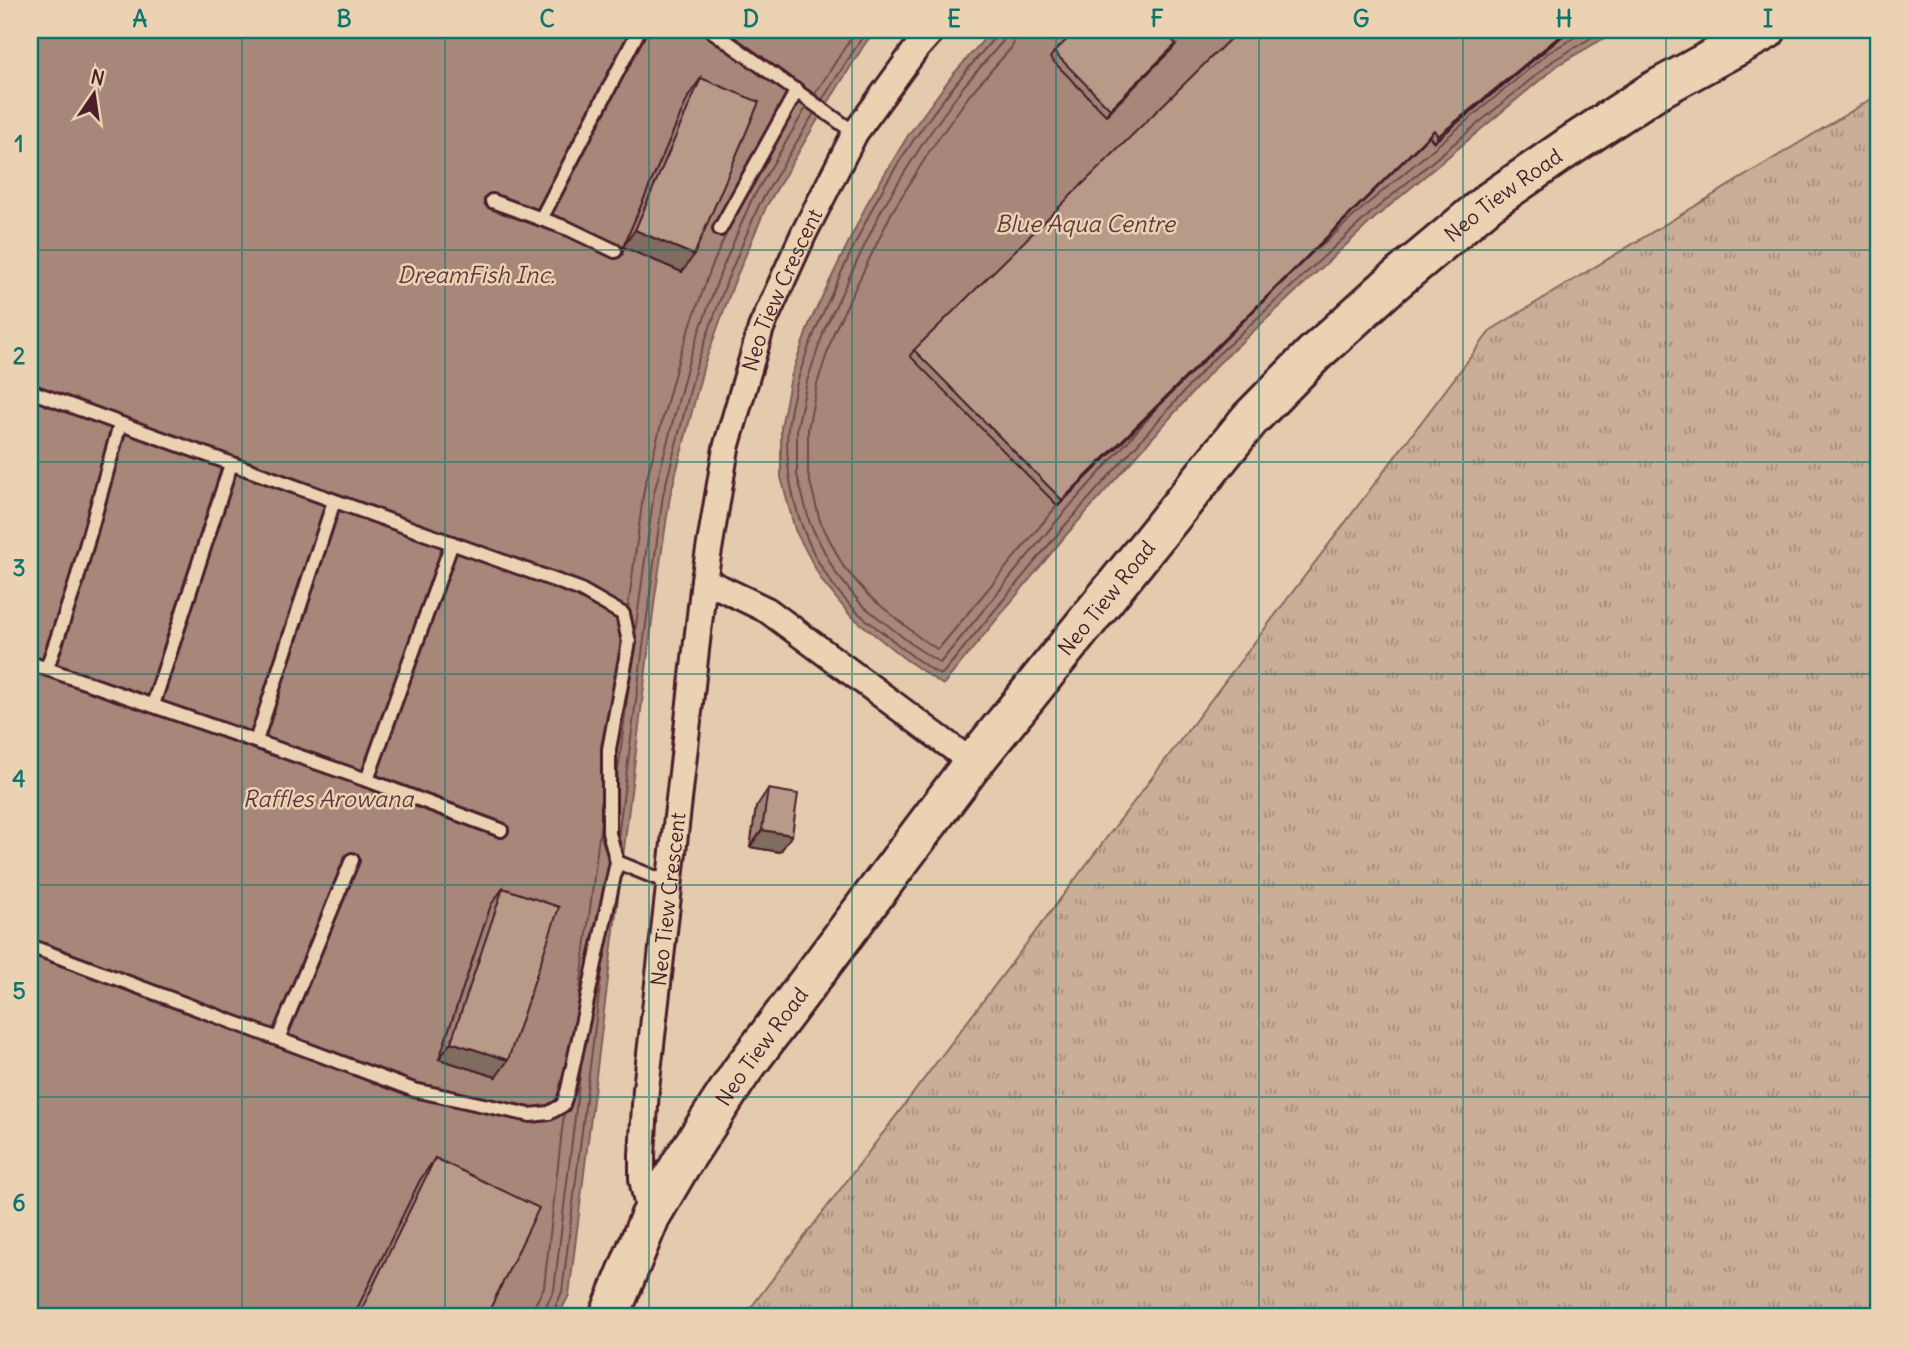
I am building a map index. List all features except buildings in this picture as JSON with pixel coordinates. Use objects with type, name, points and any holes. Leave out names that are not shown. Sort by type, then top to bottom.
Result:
[{"type":"main road","name":"Neo Tiew Road","points":[[609,1317],[650,1217],[741,1072],[973,763],[1250,419],[1314,354],[1390,285],[1489,202],[1654,91],[1766,30]]},
{"type":"street","name":"Neo Tiew Crescent","points":[[650,1217],[642,1179],[646,1089],[704,580],[726,448],[761,328],[804,233],[855,133],[933,30]]},
{"type":"street","points":[[704,580],[768,610],[973,763]]},
{"type":"lane","points":[[541,219],[639,30]]},
{"type":"lane","points":[[711,30],[855,133]]},
{"type":"lane","points":[[720,229],[797,90]]},
{"type":"lane","points":[[492,201],[569,229],[615,251]]},
{"type":"lane","points":[[30,391],[579,589],[623,614],[629,642],[609,750],[609,833],[617,862],[568,1090],[563,1105],[550,1113],[530,1115],[414,1090],[30,946]]},
{"type":"lane","points":[[47,668],[75,586],[120,424]]},
{"type":"lane","points":[[153,705],[231,464]]},
{"type":"lane","points":[[256,741],[334,501]]},
{"type":"lane","points":[[367,780],[452,543]]},
{"type":"lane","points":[[30,663],[367,780],[501,831]]},
{"type":"lane","points":[[278,1039],[352,860]]},
{"type":"lane","points":[[617,862],[669,883]]},
{"type":"green space","points":[[1878,95],[1878,1317],[746,1317],[1491,330]]},
{"type":"water","points":[[30,30],[877,30],[866,42],[766,207],[735,280],[704,365],[670,496],[655,597],[569,1295],[558,1317],[30,1317]]},
{"type":"water","name":"Blue Aqua Centre","points":[[992,30],[1618,30],[1558,65],[1376,217],[1217,365],[1066,535],[943,685],[850,615],[822,581],[795,530],[781,477],[781,427],[791,377],[810,322],[869,200],[909,134],[951,77]]},
{"type":"water label","name":"DreamFish Inc.","points":[[476,274]]},
{"type":"water label","name":"Raffles Arowana","points":[[328,798]]}]
